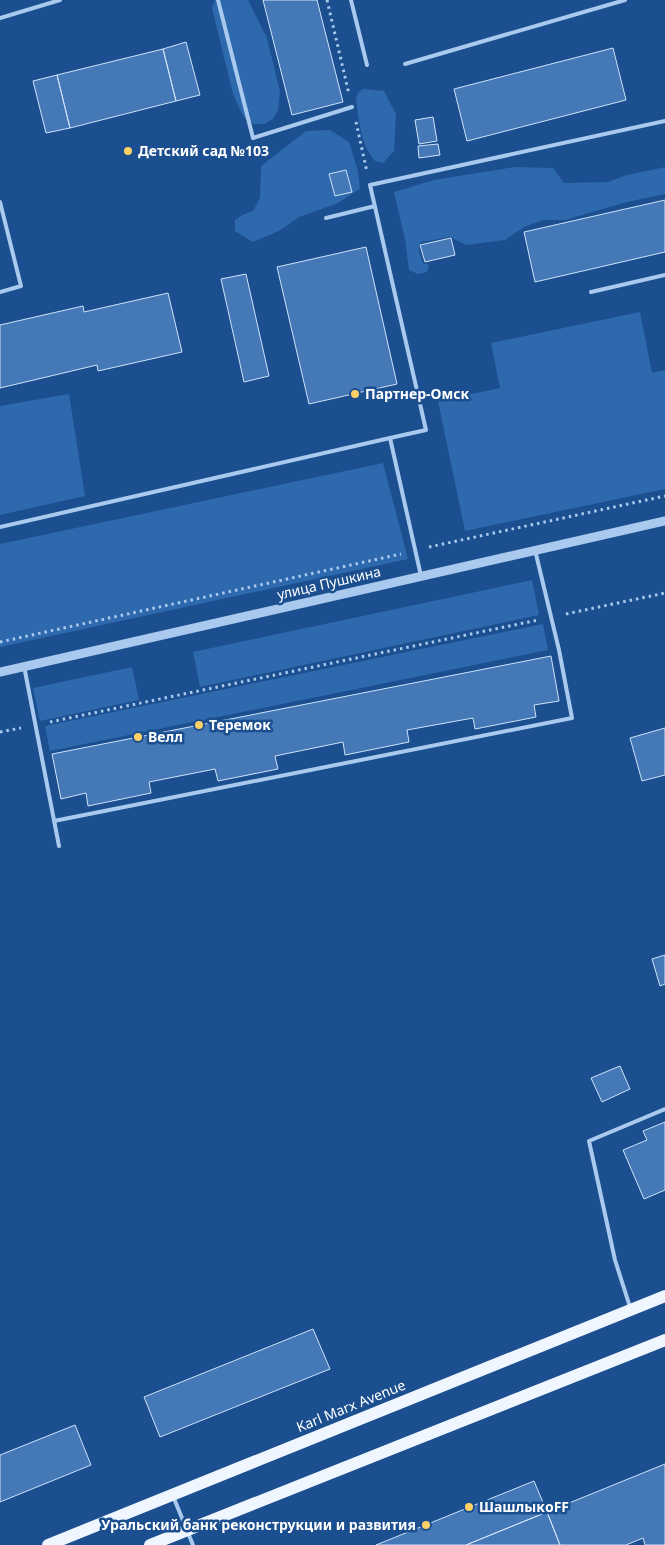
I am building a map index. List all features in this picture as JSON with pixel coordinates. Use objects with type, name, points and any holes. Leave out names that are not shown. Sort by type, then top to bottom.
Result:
[{"type":"main road","name":"Karl Marx Avenue","points":[[48,1545],[665,1296]]},
{"type":"main road","points":[[150,1545],[665,1340]]},
{"type":"street","name":"улица Пушкина","points":[[0,672],[665,521]]},
{"type":"lane","points":[[0,18],[60,0]]},
{"type":"lane","points":[[218,0],[253,138],[352,107]]},
{"type":"lane","points":[[352,0],[367,65]]},
{"type":"lane","points":[[405,64],[625,0]]},
{"type":"lane","points":[[0,527],[426,430],[370,184],[665,121]]},
{"type":"lane","points":[[0,202],[21,286],[0,292]]},
{"type":"lane","points":[[326,218],[375,206]]},
{"type":"lane","points":[[592,292],[665,275]]},
{"type":"lane","points":[[390,438],[421,576]]},
{"type":"lane","points":[[54,821],[572,718],[535,550]]},
{"type":"lane","points":[[24,666],[59,846]]},
{"type":"lane","points":[[630,1309],[616,1260],[589,1141],[665,1110]]},
{"type":"lane","points":[[173,1495],[193,1545]]},
{"type":"path","points":[[327,0],[370,184]]},
{"type":"path","points":[[0,642],[665,496]]},
{"type":"path","points":[[0,732],[665,593]]},
{"type":"shaded area","points":[[215,0],[248,0],[267,38],[280,92],[278,110],[273,119],[264,124],[254,124],[244,118],[233,94],[212,8]]},
{"type":"shaded area","points":[[363,89],[384,91],[396,114],[394,151],[383,163],[375,161],[363,139],[356,98]]},
{"type":"shaded area","points":[[330,130],[349,142],[358,171],[360,189],[336,204],[299,217],[279,231],[253,242],[235,231],[235,220],[253,211],[260,198],[261,166],[306,131]]},
{"type":"shaded area","points":[[514,167],[553,168],[564,183],[608,182],[627,175],[665,167],[665,194],[627,202],[565,220],[543,220],[524,227],[505,240],[466,245],[450,237],[421,242],[419,252],[423,263],[429,265],[427,272],[418,274],[409,270],[405,239],[394,192],[434,180]]},
{"type":"shaded area","points":[[640,312],[652,373],[665,370],[665,489],[465,531],[438,401],[500,388],[491,343]]},
{"type":"shaded area","points":[[69,394],[85,496],[0,515],[0,406]]},
{"type":"shaded area","points":[[383,463],[408,559],[0,647],[0,544]]},
{"type":"shaded area","points":[[532,580],[539,615],[200,687],[193,652]]},
{"type":"shaded area","points":[[543,624],[548,650],[50,751],[45,726]]},
{"type":"shaded area","points":[[132,667],[139,700],[40,721],[33,688]]},
{"type":"building","points":[[263,0],[317,0],[343,102],[292,115]]},
{"type":"building","points":[[186,42],[200,95],[176,101],[163,49]]},
{"type":"building","points":[[613,48],[626,100],[467,141],[454,89]]},
{"type":"building","points":[[163,49],[176,101],[70,128],[57,75]]},
{"type":"building","points":[[57,75],[70,128],[46,133],[33,81]]},
{"type":"building","points":[[433,117],[437,141],[419,144],[415,120]]},
{"type":"building","points":[[438,144],[440,155],[419,158],[418,146]]},
{"type":"building","points":[[346,170],[352,192],[335,196],[329,174]]},
{"type":"building","points":[[665,200],[665,252],[535,282],[524,232]]},
{"type":"building","points":[[451,238],[455,255],[425,262],[420,245]]},
{"type":"building","points":[[366,247],[397,384],[309,404],[277,267]]},
{"type":"building","points":[[246,274],[269,376],[244,382],[221,279]]},
{"type":"building","points":[[168,293],[182,352],[98,371],[97,365],[0,388],[0,325],[83,306],[84,312]]},
{"type":"building","points":[[551,656],[559,701],[534,705],[536,717],[475,729],[473,718],[407,730],[409,742],[345,755],[343,742],[275,756],[278,769],[218,781],[215,769],[149,782],[151,793],[88,806],[86,793],[61,799],[52,754]]},
{"type":"building","points":[[665,728],[665,775],[642,781],[630,738]]},
{"type":"building","points":[[665,955],[665,984],[660,986],[652,959]]},
{"type":"building","points":[[620,1066],[630,1089],[602,1102],[591,1078]]},
{"type":"building","points":[[665,1122],[665,1190],[644,1199],[623,1150],[647,1140],[643,1131]]},
{"type":"building","points":[[313,1329],[330,1369],[160,1437],[144,1397]]},
{"type":"building","points":[[75,1425],[91,1465],[0,1502],[0,1455]]},
{"type":"building","points":[[665,1464],[665,1545],[645,1545],[643,1538],[626,1545],[560,1545],[547,1512]]},
{"type":"building","points":[[534,1481],[547,1512],[466,1545],[376,1545]]},
{"type":"building","points":[[547,1512],[560,1545],[466,1545]]},
{"type":"place","name":"Детский сад №103","points":[[128,151]]},
{"type":"place","name":"Партнер-Омск","points":[[355,394]]},
{"type":"place","name":"Теремок","points":[[199,725]]},
{"type":"place","name":"Велл","points":[[138,737]]},
{"type":"place","name":"ШашлыкoFF","points":[[469,1507]]},
{"type":"place","name":"Уральский банк реконструкции и развития","points":[[426,1525]]}]
